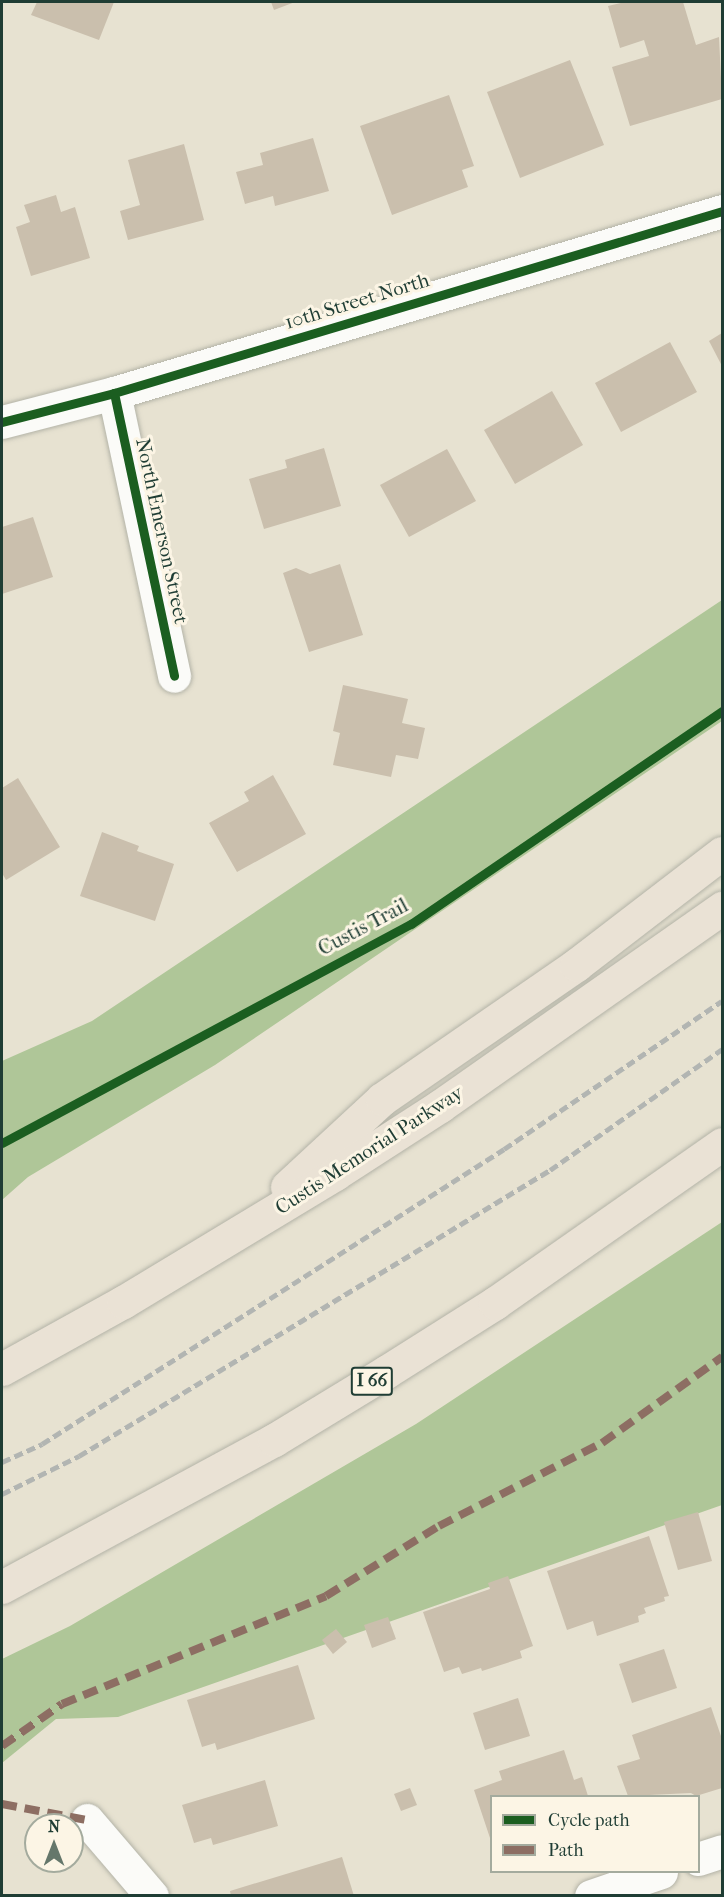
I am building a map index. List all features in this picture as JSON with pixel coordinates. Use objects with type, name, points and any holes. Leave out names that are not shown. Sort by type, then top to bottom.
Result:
[{"type":"highway","points":[[233,1237],[382,1099],[576,965],[723,854]]},
{"type":"highway","name":"Custis Memorial Parkway","points":[[2,1369],[233,1237],[440,1106],[723,908]]},
{"type":"highway","name":"I 66","points":[[2,1587],[176,1495],[366,1385],[495,1303],[723,1144]]},
{"type":"street","name":"10th Street North","points":[[2,422],[114,393],[723,211]]},
{"type":"street","name":"North Emerson Street","points":[[114,393],[174,676]]},
{"type":"street","points":[[87,1820],[152,1896]]},
{"type":"street","points":[[700,1859],[723,1851]]},
{"type":"street","points":[[591,1896],[658,1873]]},
{"type":"green space","points":[[722,600],[722,721],[215,1065],[28,1177],[2,1200],[2,1061],[92,1021]]},
{"type":"green space","points":[[722,1222],[722,1505],[118,1717],[56,1719],[2,1763],[2,1659],[70,1626],[416,1424]]},
{"type":"building","points":[[37,2],[114,2],[99,40],[31,15]]},
{"type":"building","points":[[271,2],[295,2],[274,10]]},
{"type":"building","points":[[625,2],[683,2],[696,45],[719,37],[722,99],[630,126],[612,67],[649,56],[644,40],[620,48],[608,6]]},
{"type":"building","points":[[570,60],[604,145],[520,178],[487,92]]},
{"type":"building","points":[[449,95],[474,166],[462,170],[468,187],[392,215],[360,126]]},
{"type":"building","points":[[313,138],[329,191],[275,206],[273,196],[245,204],[236,172],[263,165],[260,153]]},
{"type":"building","points":[[184,144],[204,220],[128,240],[120,211],[140,205],[128,160]]},
{"type":"building","points":[[56,195],[61,212],[75,207],[90,258],[31,276],[16,227],[30,222],[24,205]]},
{"type":"building","points":[[722,333],[722,366],[709,341]]},
{"type":"building","points":[[670,342],[697,392],[621,432],[595,383]]},
{"type":"building","points":[[552,391],[583,445],[515,484],[484,430]]},
{"type":"building","points":[[324,448],[341,506],[264,529],[249,479],[287,468],[285,460]]},
{"type":"building","points":[[447,449],[476,501],[409,537],[380,485]]},
{"type":"building","points":[[33,517],[53,577],[2,594],[2,527]]},
{"type":"building","points":[[340,564],[363,635],[309,652],[283,573],[296,568],[310,574]]},
{"type":"building","points":[[343,685],[408,699],[402,723],[425,728],[418,759],[396,755],[391,777],[333,765],[340,733],[333,731]]},
{"type":"building","points":[[273,775],[306,834],[237,872],[209,823],[249,801],[244,792]]},
{"type":"building","points":[[18,778],[60,847],[6,880],[2,873],[2,788]]},
{"type":"building","points":[[102,832],[139,846],[137,851],[174,864],[155,921],[80,896]]},
{"type":"building","points":[[698,1512],[712,1561],[678,1570],[664,1522]]},
{"type":"building","points":[[649,1536],[669,1596],[664,1597],[665,1601],[644,1608],[646,1613],[638,1616],[639,1622],[597,1636],[593,1621],[567,1630],[547,1571]]},
{"type":"building","points":[[508,1576],[533,1646],[520,1651],[522,1658],[482,1671],[481,1668],[462,1674],[459,1667],[444,1672],[423,1612],[490,1589],[488,1583]]},
{"type":"building","points":[[388,1617],[396,1639],[372,1648],[364,1625]]},
{"type":"building","points":[[336,1629],[347,1642],[333,1654],[322,1640]]},
{"type":"building","points":[[664,1649],[677,1688],[632,1703],[619,1664]]},
{"type":"building","points":[[298,1665],[315,1719],[217,1750],[215,1743],[202,1747],[187,1700]]},
{"type":"building","points":[[518,1698],[530,1736],[485,1750],[473,1713]]},
{"type":"building","points":[[711,1707],[722,1739],[722,1788],[699,1795],[691,1793],[628,1795],[617,1766],[640,1759],[632,1735]]},
{"type":"building","points":[[564,1750],[574,1780],[582,1777],[588,1795],[490,1795],[490,1838],[474,1790],[502,1780],[499,1771]]},
{"type":"building","points":[[265,1780],[278,1826],[213,1845],[211,1838],[194,1843],[182,1805]]},
{"type":"building","points":[[410,1788],[417,1805],[401,1811],[394,1794]]},
{"type":"building","points":[[342,1857],[354,1896],[231,1896],[230,1891]]},
{"type":"railway","points":[[2,1462],[42,1444],[504,1149],[722,1001]]},
{"type":"railway","points":[[2,1494],[79,1456],[550,1170],[722,1049]]},
{"type":"marked path","points":[[2,1746],[62,1704],[326,1596],[439,1526],[602,1443],[722,1357]]},
{"type":"marked path","points":[[2,1804],[87,1820]]},
{"type":"cycle path","points":[[2,422],[114,393],[722,211]]},
{"type":"cycle path","points":[[114,393],[174,676]]},
{"type":"cycle path","name":"Custis Trail","points":[[2,1143],[411,924],[722,711]]}]
